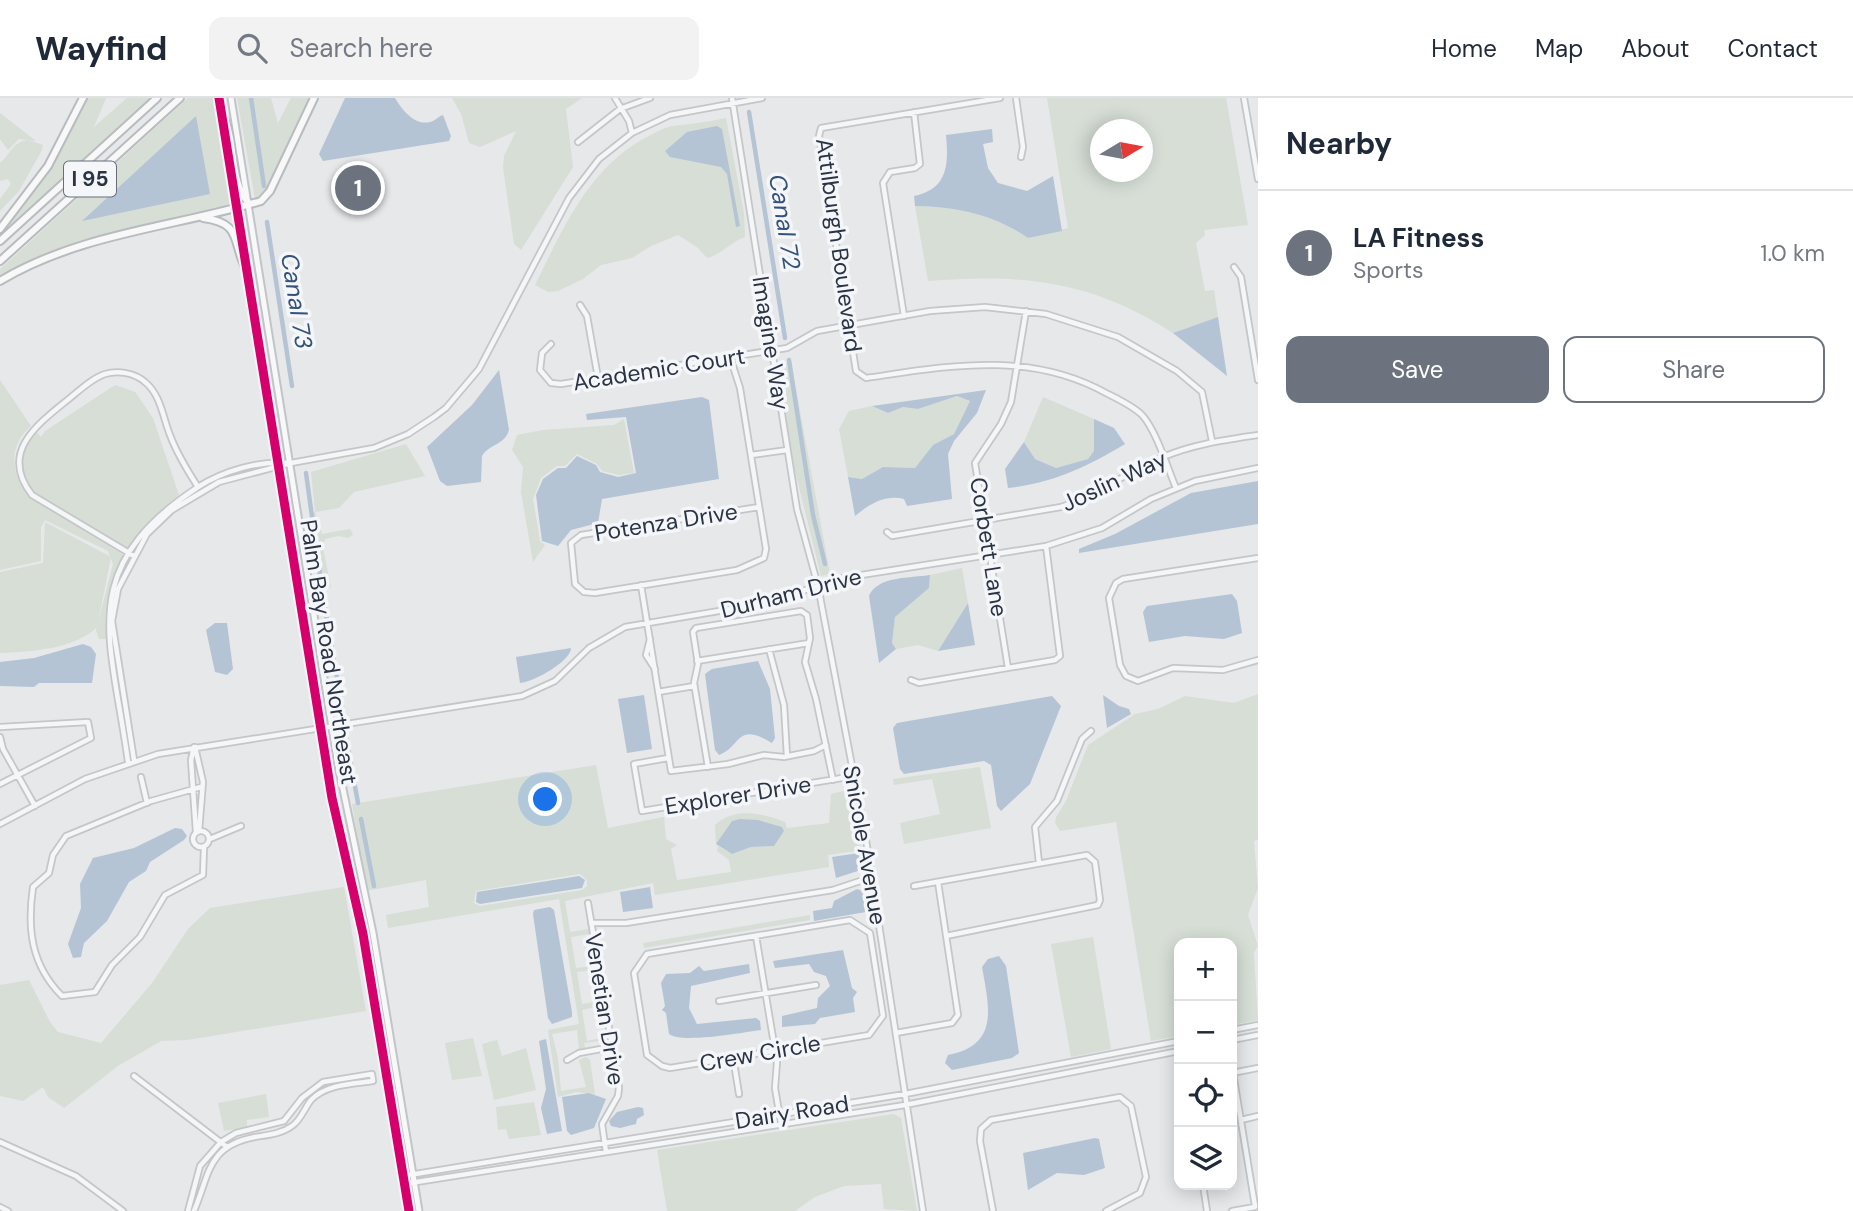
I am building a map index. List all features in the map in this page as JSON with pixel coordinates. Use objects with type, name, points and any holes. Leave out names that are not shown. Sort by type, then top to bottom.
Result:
[{"type":"highway","points":[[0,229],[48,166],[83,98]]},
{"type":"highway","name":"I 95","points":[[0,241],[157,98]]},
{"type":"highway","name":"I 95","points":[[0,261],[180,98]]},
{"type":"highway","points":[[0,281],[71,247],[201,218],[237,208],[248,202],[261,201],[270,191],[314,98]]},
{"type":"highway","points":[[222,114],[229,127],[240,192],[248,202]]},
{"type":"highway","points":[[201,218],[223,222],[231,228],[247,271]]},
{"type":"main road","name":"Palm Bay Road Northeast","points":[[219,98],[332,798],[363,934],[409,1211]]},
{"type":"main road","name":"Palm Bay Road Northeast","points":[[231,98],[348,822],[373,933],[419,1211]]},
{"type":"main road","points":[[298,579],[311,594]]},
{"type":"main road","points":[[301,595],[313,606]]},
{"type":"main road","points":[[363,934],[373,933]]},
{"type":"street","points":[[615,98],[629,121],[632,133]]},
{"type":"street","points":[[578,142],[620,109],[650,98]]},
{"type":"street","points":[[131,761],[112,621],[118,589],[131,555],[158,515],[198,487],[225,474],[374,448],[408,434],[446,408],[473,378],[492,348],[579,181],[599,159],[632,133],[670,115],[733,100],[762,98]]},
{"type":"street","name":"Attilburgh Boulevard","points":[[1000,98],[821,128],[819,136],[856,371],[866,378],[966,364],[1019,365],[1071,378],[1097,388],[1141,414],[1176,488]]},
{"type":"street","points":[[1016,98],[1023,147],[1021,157]]},
{"type":"street","points":[[1244,98],[1258,179]]},
{"type":"street","name":"Imagine Way","points":[[733,100],[797,509],[818,586]]},
{"type":"street","points":[[904,316],[883,183],[890,172],[915,168],[920,164],[914,112]]},
{"type":"street","points":[[1234,267],[1241,277],[1258,380]]},
{"type":"street","points":[[580,306],[587,316],[598,378]]},
{"type":"street","name":"Academic Court","points":[[551,344],[542,353],[540,370],[549,381],[561,384],[773,351],[788,348],[817,331],[904,316],[975,307],[1026,311],[1082,323],[1118,337],[1177,371],[1202,392],[1212,441]]},
{"type":"street","name":"Corbett Lane","points":[[1008,668],[975,463],[977,456],[1001,424],[1011,402],[1026,311]]},
{"type":"street","name":"Potenza Drive","points":[[730,357],[740,388],[766,549],[764,558],[736,570],[641,585],[584,592],[575,584],[571,543],[581,535],[759,507]]},
{"type":"street","points":[[131,555],[32,495],[24,487],[16,472],[16,457],[27,432],[94,380],[115,372],[135,376],[154,392],[182,462],[198,487]]},
{"type":"street","name":"Joslin Way","points":[[887,532],[892,536],[1041,512],[1082,501],[1162,457],[1212,441],[1258,435]]},
{"type":"street","points":[[751,455],[787,450]]},
{"type":"street","points":[[131,555],[147,534],[200,491],[234,476],[279,465]]},
{"type":"street","name":"Durham Drive","points":[[0,824],[85,779],[131,761],[194,747],[522,696],[564,675],[583,653],[606,636],[625,627],[765,603],[842,579],[1046,545],[1102,528],[1176,488],[1214,476],[1258,468]]},
{"type":"street","points":[[911,680],[919,683],[1055,660],[1060,656],[1046,545]]},
{"type":"street","points":[[1258,558],[1123,579],[1112,589],[1109,598],[1120,665],[1126,676],[1132,679],[1144,680],[1173,668],[1223,670],[1258,660]]},
{"type":"street","name":"Explorer Drive","points":[[641,585],[650,638],[646,655],[655,670],[671,771],[708,767],[764,755],[787,756],[784,705],[769,649]]},
{"type":"street","name":"Snicole Avenue","points":[[818,586],[872,877],[923,1211]]},
{"type":"street","name":"Explorer Drive","points":[[708,767],[694,686],[697,661],[693,632],[696,628],[801,611],[807,615],[809,643],[805,662],[833,780]]},
{"type":"street","points":[[697,661],[809,643]]},
{"type":"street","points":[[659,692],[694,686]]},
{"type":"street","points":[[0,727],[88,722],[91,738],[0,785]]},
{"type":"street","points":[[1039,863],[1035,827],[1057,801],[1082,739],[1091,731]]},
{"type":"street","points":[[0,737],[3,749],[35,806]]},
{"type":"street","points":[[787,756],[826,745]]},
{"type":"street","points":[[194,747],[191,760],[199,791],[198,832],[194,844],[204,847]]},
{"type":"street","name":"Explorer Drive","points":[[669,758],[634,764],[642,811],[854,776]]},
{"type":"street","points":[[141,777],[146,803]]},
{"type":"street","points":[[199,791],[146,803],[60,841],[49,873],[33,887],[29,913],[38,968],[62,996],[95,992],[112,965],[140,937],[165,895],[203,874],[204,847],[209,839],[241,826]]},
{"type":"street","points":[[198,832],[206,832],[209,839]]},
{"type":"street","points":[[915,886],[1087,855],[1092,858],[1100,900],[1098,905],[946,936]]},
{"type":"street","points":[[592,923],[626,923],[833,890],[872,877]]},
{"type":"street","points":[[896,1032],[956,1020],[958,1014],[938,882]]},
{"type":"street","name":"Venetian Drive","points":[[588,903],[618,1096],[604,1116],[606,1152]]},
{"type":"street","name":"Crew Circle","points":[[850,920],[870,933],[883,1016],[869,1035],[670,1068],[654,1062],[646,1052],[634,973],[645,955],[756,936],[850,920]]},
{"type":"street","points":[[756,936],[775,1050],[781,1124]]},
{"type":"street","points":[[719,1001],[816,985]]},
{"type":"street","points":[[1237,1029],[1258,1025]]},
{"type":"street","points":[[1237,1039],[1258,1035]]},
{"type":"street","name":"Dairy Road","points":[[403,1176],[905,1094],[1174,1042]]},
{"type":"street","points":[[1151,1046],[1153,1056]]},
{"type":"street","points":[[567,1060],[579,1053],[612,1047]]},
{"type":"street","name":"Dairy Road","points":[[404,1184],[905,1105],[1174,1052]]},
{"type":"street","points":[[1237,1072],[1258,1068]]},
{"type":"street","points":[[735,1069],[739,1094]]},
{"type":"street","points":[[1025,1072],[1026,1081]]},
{"type":"street","points":[[188,1211],[200,1166],[221,1142],[236,1133],[284,1121],[302,1098],[323,1082],[372,1074],[373,1082],[338,1087],[319,1094],[299,1120],[285,1130],[240,1140],[227,1147],[205,1173],[194,1211]]},
{"type":"street","points":[[134,1076],[227,1147]]},
{"type":"street","points":[[993,1211],[979,1141],[986,1124],[991,1120],[1120,1097],[1131,1106],[1146,1177],[1140,1194],[1106,1211]]},
{"type":"street","points":[[1232,1211],[1257,1206],[1237,1099]]},
{"type":"street","points":[[1241,1119],[1258,1116]]},
{"type":"street","points":[[0,1142],[76,1176],[123,1211]]},
{"type":"street","points":[[547,1152],[559,1160]]},
{"type":"street","points":[[537,1154],[548,1161]]},
{"type":"street","points":[[1204,1190],[1208,1211]]},
{"type":"street","points":[[0,1207],[8,1211]]},
{"type":"shaded area","points":[[86,98],[106,98],[94,127],[127,98],[150,98],[2,233],[43,178]]},
{"type":"shaded area","points":[[188,98],[213,98],[230,208],[112,235],[55,254],[0,279],[0,269]]},
{"type":"shaded area","points":[[237,98],[271,98],[278,123],[291,98],[312,98],[266,191],[255,199]]},
{"type":"shaded area","points":[[452,98],[582,98],[566,109],[573,167],[521,250],[514,244],[503,167],[504,156],[516,131],[480,147],[469,143],[461,114]]},
{"type":"shaded area","points":[[1047,98],[1226,98],[1248,225],[1204,230],[1205,235],[1196,243],[1205,291],[1214,290],[1218,317],[1173,333],[1143,315],[1113,302],[1055,284],[995,279],[928,281],[915,206],[974,213],[1001,223],[1028,238],[1068,228]]},
{"type":"shaded area","points":[[0,113],[36,141],[19,139],[8,150],[0,139]]},
{"type":"shaded area","points":[[726,118],[744,213],[745,237],[707,258],[697,247],[678,235],[651,246],[632,258],[601,265],[583,279],[558,291],[548,292],[535,285],[579,203],[606,167],[623,152],[665,128]]},
{"type":"shaded area","points":[[28,140],[43,145],[42,150],[19,191],[0,211],[0,199],[11,184],[8,179],[0,181],[0,163],[15,146]]},
{"type":"shaded area","points":[[791,362],[830,574],[821,576],[789,447],[777,364]]},
{"type":"shaded area","points":[[0,380],[31,426],[23,434],[15,452],[16,470],[24,488],[30,496],[125,556],[108,596],[105,617],[107,639],[99,639],[96,630],[113,564],[108,551],[45,520],[41,527],[41,561],[0,570]]},
{"type":"shaded area","points":[[115,385],[135,392],[153,418],[179,495],[144,527],[128,552],[33,493],[26,486],[19,457],[34,429],[41,437],[45,431]]},
{"type":"shaded area","points":[[957,396],[970,401],[954,434],[933,445],[915,468],[883,467],[862,479],[848,477],[839,429],[849,411],[872,406],[888,413],[903,407],[918,409]]},
{"type":"shaded area","points":[[1043,397],[1094,419],[1094,451],[1088,459],[1056,468],[1035,459],[1024,442]]},
{"type":"shaded area","points":[[624,419],[634,473],[619,475],[602,471],[597,464],[577,454],[565,466],[557,466],[541,478],[533,499],[540,541],[545,545],[533,562],[521,492],[523,467],[512,450],[517,435],[543,430],[614,425]]},
{"type":"shaded area","points":[[406,444],[425,476],[354,492],[339,508],[315,512],[311,472]]},
{"type":"shaded area","points":[[315,512],[322,534],[350,529],[353,535],[348,538],[338,536],[325,539],[323,548],[331,587],[324,589],[319,587],[311,513]]},
{"type":"shaded area","points":[[45,522],[111,557],[97,627],[64,645],[0,653],[0,572],[43,563]]},
{"type":"shaded area","points":[[962,568],[968,603],[938,651],[918,645],[896,649],[892,643],[895,617],[929,588],[930,575]]},
{"type":"shaded area","points":[[1258,694],[1258,840],[1254,841],[1258,888],[1248,915],[1258,946],[1254,953],[1258,1020],[1237,1024],[1237,938],[1174,938],[1174,1037],[1151,1041],[1116,822],[1060,831],[1055,823],[1056,817],[1066,801],[1088,745],[1135,714],[1158,709],[1185,696],[1234,703]]},
{"type":"shaded area","points":[[596,765],[608,828],[664,817],[666,839],[677,845],[671,849],[677,880],[731,872],[729,860],[717,851],[718,846],[732,854],[751,847],[773,846],[784,831],[782,827],[757,821],[732,821],[716,844],[715,825],[723,819],[749,813],[785,822],[787,828],[829,823],[831,794],[852,789],[862,850],[828,855],[829,867],[655,895],[653,883],[565,901],[570,932],[589,929],[590,934],[571,937],[576,968],[594,966],[595,970],[577,972],[582,1004],[600,1001],[601,1006],[582,1010],[587,1041],[606,1037],[607,1040],[603,1045],[600,1041],[584,1043],[585,1048],[579,1049],[577,1030],[552,1034],[558,1058],[561,1091],[586,1087],[579,1060],[586,1057],[590,1060],[595,1094],[576,1092],[558,1097],[548,1030],[579,1024],[559,899],[388,928],[386,915],[429,907],[426,880],[366,891],[352,804]],"holes":[[[580,874],[587,880],[587,886],[582,890],[480,906],[474,903],[476,891]]]},
{"type":"shaded area","points":[[980,767],[991,828],[904,844],[900,823],[940,814],[932,779],[894,785],[893,779]]},
{"type":"shaded area","points":[[344,887],[366,1011],[187,1040],[161,1041],[118,1066],[64,1108],[48,1097],[43,1087],[23,1101],[0,1096],[0,985],[29,980],[50,1022],[58,1032],[101,1043],[152,983],[188,929],[210,908]]},
{"type":"shaded area","points":[[810,915],[810,920],[644,948],[643,943]]},
{"type":"shaded area","points":[[1093,937],[1111,1049],[1071,1057],[1051,944]]},
{"type":"shaded area","points":[[473,1038],[482,1076],[452,1080],[445,1043]]},
{"type":"shaded area","points":[[497,1040],[502,1056],[526,1048],[536,1090],[494,1100],[482,1044]]},
{"type":"shaded area","points":[[266,1094],[269,1117],[247,1120],[247,1127],[224,1131],[218,1103]]},
{"type":"shaded area","points":[[534,1102],[541,1135],[509,1139],[506,1129],[498,1130],[496,1107]]},
{"type":"shaded area","points":[[894,1114],[901,1118],[917,1211],[884,1209],[881,1184],[844,1186],[815,1197],[795,1211],[667,1211],[657,1150]]},
{"type":"water","points":[[345,98],[395,98],[406,112],[421,122],[427,123],[443,115],[451,136],[449,141],[323,161],[319,154]]},
{"type":"water","points":[[196,116],[210,194],[82,221]]},
{"type":"water","points":[[717,126],[722,129],[740,226],[736,227],[727,174],[721,167],[670,157],[665,151],[687,132]]},
{"type":"water","points":[[992,129],[993,142],[983,144],[988,168],[998,183],[1027,191],[1053,176],[1062,231],[1028,238],[1001,223],[974,213],[915,206],[914,196],[933,188],[944,174],[947,157],[946,135]]},
{"type":"water","points":[[1218,317],[1227,376],[1173,333]]},
{"type":"water","points":[[499,370],[509,430],[507,435],[482,456],[481,482],[447,486],[440,481],[427,447],[472,405]]},
{"type":"water","points":[[986,390],[977,413],[954,441],[948,454],[952,499],[907,506],[904,499],[884,499],[871,504],[855,516],[848,477],[862,479],[883,467],[915,468],[933,445],[954,434],[970,401],[957,396],[918,409],[903,407],[888,413],[872,406]]},
{"type":"water","points":[[702,397],[709,400],[719,479],[602,499],[598,523],[571,530],[558,546],[542,541],[536,495],[543,479],[558,468],[566,468],[577,456],[596,465],[600,472],[618,477],[636,473],[626,417],[587,420],[586,414]]},
{"type":"water","points":[[1094,419],[1114,428],[1125,444],[1069,473],[1008,488],[1005,469],[1024,442],[1035,459],[1056,468],[1088,459],[1094,451]]},
{"type":"water","points":[[1258,481],[1258,524],[1079,553],[1079,549],[1115,534],[1191,493]]},
{"type":"water","points":[[930,575],[929,588],[895,617],[892,643],[896,649],[879,663],[869,596],[873,589],[887,581]]},
{"type":"water","points":[[1232,594],[1237,601],[1242,633],[1224,639],[1185,636],[1149,642],[1143,612],[1147,606]]},
{"type":"water","points":[[968,603],[975,645],[938,651]]},
{"type":"water","points":[[215,623],[227,623],[233,669],[227,675],[215,672],[206,630]]},
{"type":"water","points":[[83,644],[91,647],[96,654],[92,683],[39,683],[34,687],[0,686],[0,662],[34,658]]},
{"type":"water","points":[[571,648],[565,659],[551,670],[520,683],[516,657]]},
{"type":"water","points":[[758,661],[770,689],[775,738],[772,743],[751,734],[745,735],[719,755],[715,750],[705,674],[712,669]]},
{"type":"water","points":[[644,695],[652,749],[627,753],[618,699]]},
{"type":"water","points":[[1103,695],[1129,709],[1131,714],[1107,728]]},
{"type":"water","points":[[1052,696],[1061,706],[1030,784],[1001,811],[997,806],[991,765],[984,761],[904,774],[900,769],[893,728],[897,723]]},
{"type":"water","points":[[758,820],[782,827],[784,831],[774,846],[751,847],[732,854],[716,844],[732,821]]},
{"type":"water","points":[[175,828],[182,829],[187,836],[184,840],[150,862],[146,871],[129,882],[107,921],[84,943],[81,957],[73,958],[68,944],[81,908],[80,884],[93,858],[134,848]]},
{"type":"water","points":[[859,853],[861,870],[836,878],[832,857]]},
{"type":"water","points":[[579,876],[585,880],[582,888],[480,904],[476,902],[477,892]]},
{"type":"water","points":[[650,887],[653,908],[623,912],[620,892]]},
{"type":"water","points":[[857,889],[865,892],[866,912],[814,921],[813,911],[832,908],[834,901]]},
{"type":"water","points":[[550,907],[554,910],[572,1012],[572,1017],[552,1024],[548,1018],[533,914],[534,910]]},
{"type":"water","points":[[843,950],[852,988],[857,992],[853,998],[855,1012],[820,1018],[815,1024],[782,1027],[782,1016],[817,1008],[818,998],[830,986],[826,976],[814,972],[809,964],[775,968],[773,961]]},
{"type":"water","points":[[999,956],[1006,966],[1019,1053],[1012,1058],[952,1070],[945,1063],[948,1055],[965,1050],[976,1043],[983,1033],[988,1010],[982,967],[988,959]]},
{"type":"water","points":[[749,964],[750,973],[691,986],[689,1008],[697,1024],[756,1018],[760,1021],[761,1030],[699,1038],[669,1034],[666,1013],[662,1010],[665,1006],[661,983],[666,974],[690,973],[699,966],[704,971]]},
{"type":"water","points":[[546,1039],[562,1131],[547,1134],[541,1108],[546,1089],[539,1041]]},
{"type":"water","points":[[589,1093],[606,1099],[594,1128],[571,1135],[567,1131],[562,1097]]},
{"type":"water","points":[[643,1108],[644,1115],[637,1119],[636,1124],[620,1128],[611,1126],[609,1121],[617,1112]]},
{"type":"water","points":[[1099,1139],[1105,1168],[1084,1175],[1057,1173],[1028,1190],[1023,1153]]},
{"type":"waterway","name":"Canal 73","points":[[251,98],[264,186]]},
{"type":"waterway","name":"Canal 72","points":[[749,112],[785,338]]},
{"type":"waterway","name":"Canal 73","points":[[267,222],[292,386]]},
{"type":"waterway","name":"Canal 72","points":[[789,360],[813,515],[825,564]]},
{"type":"waterway","name":"Canal 73","points":[[306,473],[321,582]]},
{"type":"waterway","name":"Canal 73","points":[[324,603],[343,713]]},
{"type":"waterway","name":"Canal 73","points":[[346,737],[358,803]]},
{"type":"waterway","name":"Canal 73","points":[[361,819],[374,886]]},
{"type":"cycle path","points":[[219,98],[332,798],[363,934],[409,1211]]},
{"type":"place","name":"LA Fitness","points":[[358,188]]}]
